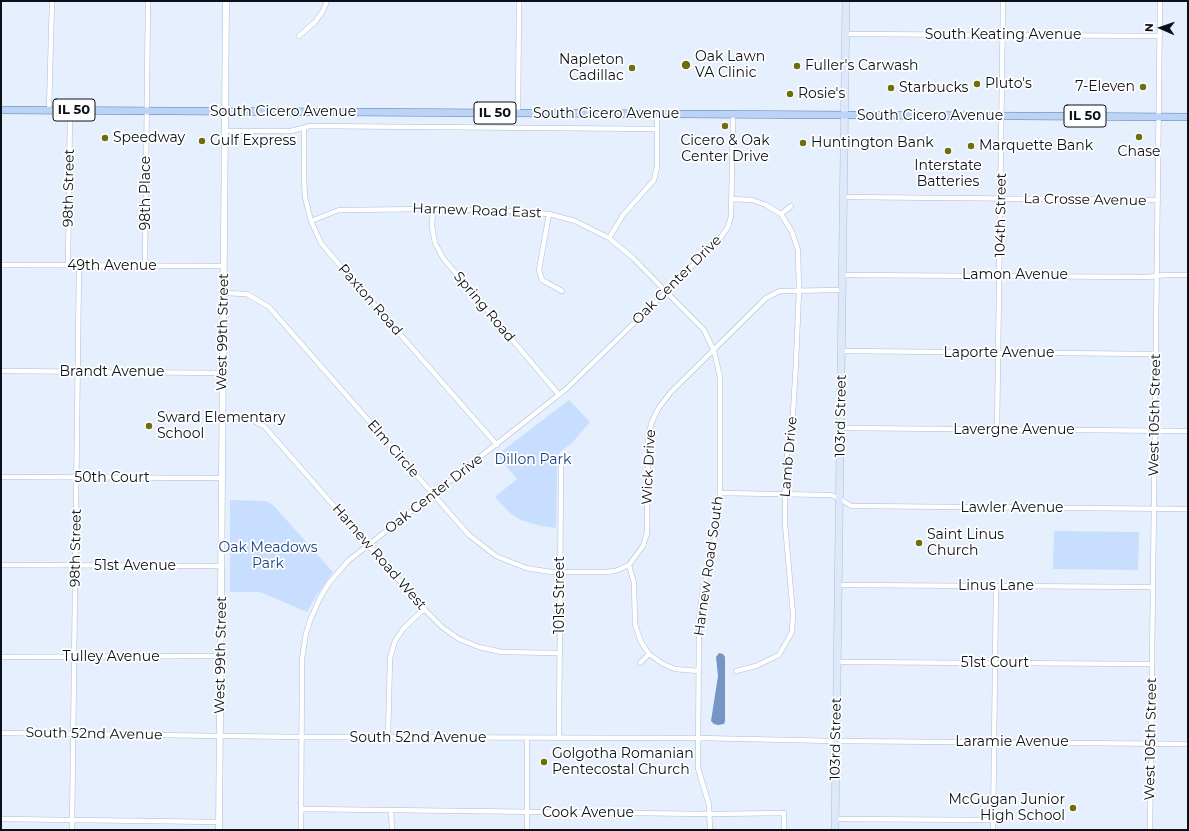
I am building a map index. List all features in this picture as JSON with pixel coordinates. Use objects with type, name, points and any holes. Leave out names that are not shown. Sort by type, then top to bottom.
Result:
[{"type":"main road","name":"103rd Street","points":[[835,830],[846,1]]},
{"type":"main road","name":"South Cicero Avenue","points":[[1,110],[1188,117]]},
{"type":"street","points":[[49,110],[52,1]]},
{"type":"street","name":"98th Place","points":[[145,266],[148,1]]},
{"type":"street","name":"West 99th Street","points":[[219,830],[226,1]]},
{"type":"street","points":[[299,36],[315,22],[323,11],[326,1]]},
{"type":"street","points":[[518,114],[519,1]]},
{"type":"street","name":"104th Street","points":[[997,430],[1003,1]]},
{"type":"street","name":"West 105th Street","points":[[1150,830],[1160,1]]},
{"type":"street","name":"South Keating Avenue","points":[[846,34],[1160,36]]},
{"type":"street","name":"98th Street","points":[[68,265],[70,110]]},
{"type":"street","points":[[609,238],[623,215],[654,180],[656,167],[657,115]]},
{"type":"street","name":"Oak Center Drive","points":[[301,830],[302,659],[311,618],[320,598],[336,574],[348,561],[559,395],[589,368],[721,237],[728,227],[731,216],[732,115]]},
{"type":"street","name":"South Cicero Avenue","points":[[225,131],[291,131],[310,126],[657,129]]},
{"type":"street","name":"Paxton Road","points":[[304,128],[305,197],[311,221],[321,243],[496,445]]},
{"type":"street","name":"La Crosse Avenue","points":[[844,197],[1158,200]]},
{"type":"street","points":[[732,199],[752,200],[766,205],[782,214],[791,206]]},
{"type":"street","name":"Harnew Road East","points":[[311,221],[339,210],[433,209],[514,211],[549,214],[575,220],[609,238],[632,257],[666,292]]},
{"type":"street","name":"Spring Road","points":[[433,209],[432,227],[435,243],[443,258],[559,395]]},
{"type":"street","points":[[549,214],[539,270],[542,280],[562,291]]},
{"type":"street","name":"Lamb Drive","points":[[736,671],[756,666],[779,655],[792,632],[793,614],[785,524],[785,493],[786,463],[794,406],[799,290],[798,250],[792,232],[782,214]]},
{"type":"street","name":"49th Avenue","points":[[1,265],[224,266]]},
{"type":"street","name":"98th Street","points":[[72,830],[79,266]]},
{"type":"street","name":"Lamon Avenue","points":[[842,274],[1188,275]]},
{"type":"street","name":"Wick Drive","points":[[628,566],[643,546],[646,532],[649,431],[652,420],[658,409],[670,393],[766,298],[780,291],[842,290]]},
{"type":"street","name":"Harnew Road South","points":[[666,292],[704,330],[714,351],[720,377],[719,518],[714,548],[702,595],[699,620],[698,768],[709,805],[710,830]]},
{"type":"street","name":"Elm Circle","points":[[223,293],[247,294],[269,307],[469,535],[496,556],[526,568],[550,572],[605,572],[628,566]]},
{"type":"street","name":"Laporte Avenue","points":[[842,351],[1156,354]]},
{"type":"street","name":"Brandt Avenue","points":[[1,371],[223,372]]},
{"type":"street","name":"Harnew Road West","points":[[222,416],[248,418],[264,426],[442,628],[460,639],[479,647],[502,652],[560,653]]},
{"type":"street","name":"Lavergne Avenue","points":[[840,428],[1188,431]]},
{"type":"street","name":"101st Street","points":[[559,738],[561,465],[562,461],[568,455]]},
{"type":"street","name":"50th Court","points":[[1,478],[222,478]]},
{"type":"street","name":"Lawler Avenue","points":[[720,493],[831,495],[839,498],[851,506],[1188,509]]},
{"type":"street","name":"51st Avenue","points":[[1,565],[221,566]]},
{"type":"street","points":[[628,566],[634,583],[636,630],[641,642],[649,654],[663,664],[675,669],[698,671]]},
{"type":"street","name":"Linus Lane","points":[[838,585],[1153,587]]},
{"type":"street","points":[[993,830],[996,586]]},
{"type":"street","points":[[388,737],[390,658],[395,641],[403,629],[424,609]]},
{"type":"street","points":[[640,663],[649,654]]},
{"type":"street","name":"Tulley Avenue","points":[[1,657],[221,656]]},
{"type":"street","name":"51st Court","points":[[837,662],[1152,664]]},
{"type":"street","name":"South 52nd Avenue","points":[[1,733],[302,737],[698,738],[836,741]]},
{"type":"street","points":[[527,738],[527,830]]},
{"type":"street","name":"Laramie Avenue","points":[[836,741],[1188,744]]},
{"type":"street","name":"Cook Avenue","points":[[302,809],[710,814],[784,813],[784,830]]},
{"type":"street","points":[[391,810],[392,830]]},
{"type":"street","points":[[1,819],[219,822]]},
{"type":"street","points":[[835,819],[993,820]]},
{"type":"green space","name":"Dillon Park","points":[[569,400],[590,422],[572,443],[560,452],[557,470],[556,528],[541,526],[521,520],[511,514],[495,497],[517,479],[497,455]]},
{"type":"green space","name":"Oak Meadows Park","points":[[230,500],[266,501],[274,506],[333,572],[307,612],[260,592],[230,592]]},
{"type":"green space","points":[[1054,531],[1139,532],[1138,570],[1053,569]]},
{"type":"shaded area","points":[[719,653],[723,654],[725,657],[725,721],[724,724],[718,725],[711,721],[718,676],[716,657]]},
{"type":"place","name":"Oak Lawn VA Clinic","points":[[686,65]]},
{"type":"place","name":"Fuller's Carwash","points":[[797,66]]},
{"type":"place","name":"Napleton Cadillac","points":[[632,68]]},
{"type":"place","name":"Pluto's","points":[[977,84]]},
{"type":"place","name":"7-Eleven","points":[[1143,87]]},
{"type":"place","name":"Starbucks","points":[[891,88]]},
{"type":"place","name":"Rosie's","points":[[790,94]]},
{"type":"place","name":"Cicero & Oak Center Drive","points":[[725,126]]},
{"type":"place","name":"Chase","points":[[1139,137]]},
{"type":"place","name":"Speedway","points":[[105,138]]},
{"type":"place","name":"Gulf Express","points":[[202,141]]},
{"type":"place","name":"Huntington Bank","points":[[803,143]]},
{"type":"place","name":"Marquette Bank","points":[[971,146]]},
{"type":"place","name":"Interstate Batteries","points":[[948,151]]},
{"type":"place","name":"Sward Elementary School","points":[[149,426]]},
{"type":"place","name":"Saint Linus Church","points":[[919,543]]},
{"type":"place","name":"Golgotha Romanian Pentecostal Church","points":[[544,762]]},
{"type":"place","name":"McGugan Junior High School","points":[[1073,808]]}]
